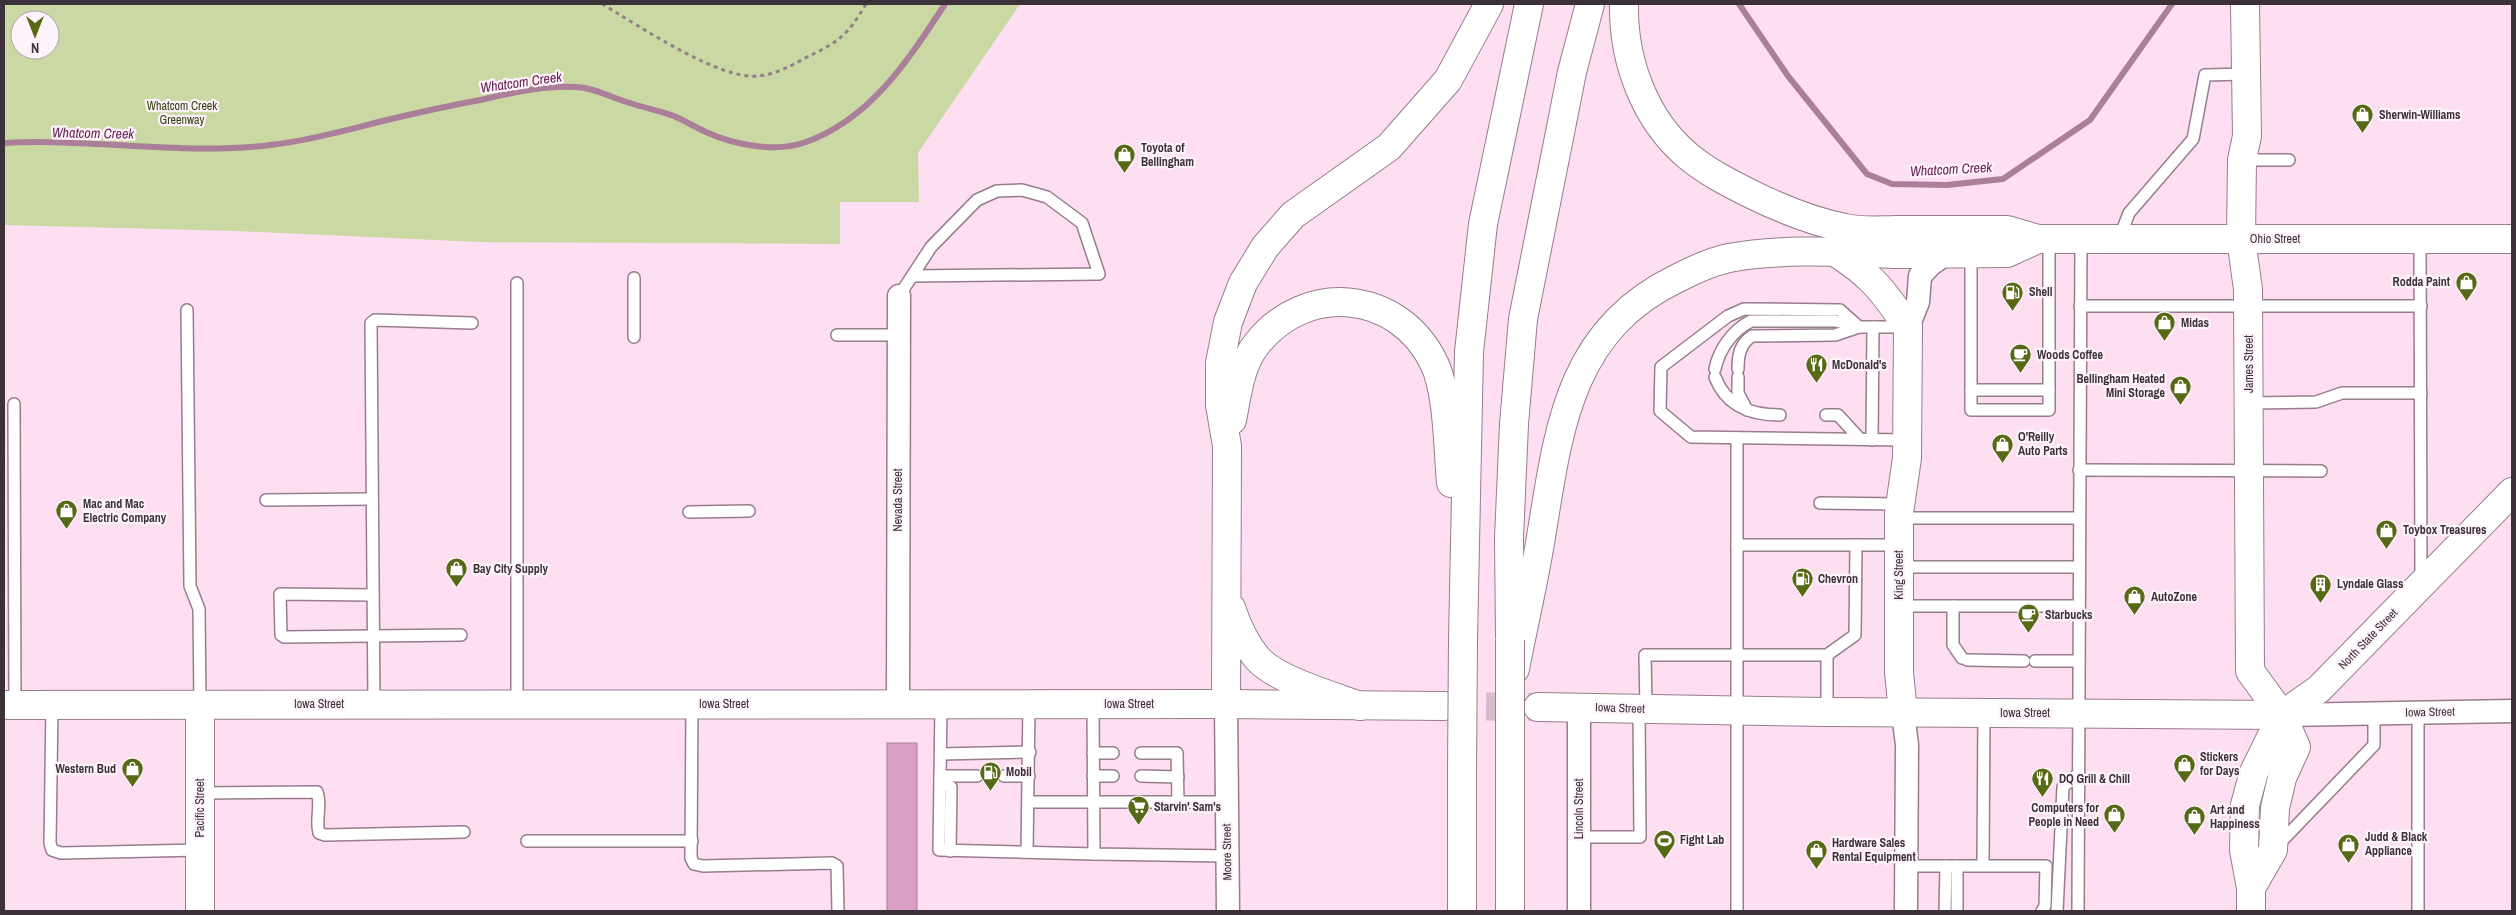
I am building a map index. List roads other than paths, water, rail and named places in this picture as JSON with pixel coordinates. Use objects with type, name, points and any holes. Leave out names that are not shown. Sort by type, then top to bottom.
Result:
[{"type":"main road","points":[[1226,704],[1228,599],[1227,446],[1220,405],[1220,363],[1228,322],[1243,282],[1265,247],[1293,215],[1389,147],[1448,80],[1489,4]]},
{"type":"main road","points":[[1462,911],[1463,605],[1469,352],[1483,224],[1529,4]]},
{"type":"main road","points":[[1515,640],[1509,528],[1514,424],[1524,319],[1572,72],[1590,4]]},
{"type":"main road","points":[[1624,4],[1624,24],[1634,75],[1658,121],[1688,156],[1724,180],[1778,207],[1898,242]]},
{"type":"main road","name":"James Street","points":[[2245,11],[2247,136],[2242,160],[2241,240],[2248,280],[2250,671],[2282,715],[2296,747],[2282,778],[2275,808],[2274,850],[2251,900]]},
{"type":"main road","name":"Ohio Street","points":[[1898,242],[2007,230],[2043,239],[2081,240],[2512,240]]},
{"type":"main road","name":"Ohio Street","points":[[1898,242],[1959,253],[2007,253],[2043,239]]},
{"type":"main road","points":[[1510,911],[1511,690],[1515,640],[1560,426],[1575,385],[1597,342],[1621,314],[1658,287],[1701,266],[1728,258],[1772,252],[1835,252],[1898,242]]},
{"type":"main road","points":[[1835,252],[1861,268],[1880,287],[1908,327]]},
{"type":"main road","points":[[1227,446],[1241,374],[1255,346],[1277,323],[1304,307],[1335,301],[1366,304],[1395,317],[1419,337],[1435,364],[1443,395],[1463,605]]},
{"type":"main road","name":"King Street","points":[[1903,712],[1899,672],[1899,556],[1900,511],[1907,440],[1908,327]]},
{"type":"main road","name":"North State Street","points":[[2282,715],[2319,689],[2512,492]]},
{"type":"main road","points":[[1228,599],[1238,628],[1261,662],[1286,678],[1360,706]]},
{"type":"main road","name":"Iowa Street","points":[[10,705],[1226,704],[1444,706]]},
{"type":"main road","name":"Pacific Street","points":[[200,705],[200,911]]},
{"type":"main road","name":"Iowa Street","points":[[1538,707],[1827,712],[2282,715]]},
{"type":"main road","name":"James Street","points":[[2251,900],[2244,850],[2246,805],[2254,772],[2282,715]]},
{"type":"street","name":"King Street","points":[[1908,327],[1918,302],[1920,276],[1930,265],[1959,253]]},
{"type":"street","name":"Nevada Street","points":[[898,704],[899,296]]},
{"type":"street","name":"Moore Street","points":[[1226,704],[1228,911]]},
{"type":"street","name":"Lincoln Street","points":[[1579,911],[1580,707]]},
{"type":"street","name":"Iowa Street","points":[[2282,715],[2512,711]]},
{"type":"street","name":"King Street","points":[[1903,712],[1907,745],[1906,911]]},
{"type":"lane","points":[[2119,240],[2128,213],[2193,139],[2205,75],[2246,74]]},
{"type":"lane","points":[[2242,160],[2290,160]]},
{"type":"lane","points":[[899,296],[912,276],[931,247],[977,200],[997,191],[1022,190],[1047,198],[1082,223],[1099,274],[912,276]]},
{"type":"lane","points":[[1959,253],[1971,390],[1971,410],[2049,410],[2043,239]]},
{"type":"lane","points":[[2078,911],[2081,240]]},
{"type":"lane","points":[[2420,240],[2422,584]]},
{"type":"lane","points":[[634,278],[634,337]]},
{"type":"lane","points":[[517,283],[517,704]]},
{"type":"lane","points":[[2080,306],[2421,306]]},
{"type":"lane","points":[[1859,327],[1840,310],[1744,309],[1728,316],[1661,366],[1660,411],[1691,437],[1907,440]]},
{"type":"lane","points":[[187,310],[190,586],[199,609],[200,705]]},
{"type":"lane","points":[[374,704],[371,323],[375,320],[472,323]]},
{"type":"lane","points":[[1780,415],[1750,412],[1739,407],[1724,394],[1715,373],[1721,351],[1738,327],[1751,321],[1835,321],[1859,327],[1908,327]]},
{"type":"lane","points":[[1750,412],[1743,406],[1738,393],[1738,355],[1745,340],[1752,336],[1835,335],[1859,327]]},
{"type":"lane","points":[[1866,439],[1873,327]]},
{"type":"lane","points":[[837,335],[899,335]]},
{"type":"lane","points":[[1971,390],[2049,390]]},
{"type":"lane","points":[[2249,402],[2316,402],[2342,393],[2421,392]]},
{"type":"lane","points":[[10,705],[14,404]]},
{"type":"lane","points":[[1826,415],[1838,415],[1866,439]]},
{"type":"lane","points":[[1737,438],[1737,911]]},
{"type":"lane","points":[[2079,470],[2321,471]]},
{"type":"lane","points":[[266,500],[372,499]]},
{"type":"lane","points":[[1820,503],[1900,511],[2079,518]]},
{"type":"lane","points":[[689,512],[749,511]]},
{"type":"lane","points":[[1737,545],[1856,545],[1899,556],[2079,567]]},
{"type":"lane","points":[[1579,838],[1640,837],[1642,708],[1645,654],[1827,655],[1855,635],[1856,545]]},
{"type":"lane","points":[[373,595],[283,593],[279,598],[281,635],[284,637],[461,635]]},
{"type":"lane","points":[[1899,606],[2078,606]]},
{"type":"lane","points":[[1953,606],[1953,645],[1965,659],[2078,660]]},
{"type":"lane","points":[[1827,655],[1827,712]]},
{"type":"lane","points":[[692,704],[691,858],[694,864],[703,866],[832,863],[837,866],[838,911]]},
{"type":"lane","points":[[941,704],[939,850],[1227,856]]},
{"type":"lane","points":[[1027,852],[1030,704]]},
{"type":"lane","points":[[1093,704],[1094,854]]},
{"type":"lane","points":[[52,705],[50,843],[52,850],[61,853],[200,850]]},
{"type":"lane","points":[[1983,865],[1984,712]]},
{"type":"lane","points":[[2418,712],[2418,911]]},
{"type":"lane","points":[[2274,850],[2374,745],[2374,713]]},
{"type":"lane","points":[[940,754],[1030,752]]},
{"type":"lane","points":[[1094,753],[1113,753]]},
{"type":"lane","points":[[1140,753],[1177,753],[1178,802]]},
{"type":"lane","points":[[2057,911],[2063,787],[2078,775]]},
{"type":"lane","points":[[940,779],[976,776]]},
{"type":"lane","points":[[1004,776],[1030,776]]},
{"type":"lane","points":[[1094,776],[1113,776]]},
{"type":"lane","points":[[1140,776],[1178,777]]},
{"type":"lane","points":[[200,793],[317,792],[319,798],[318,828],[319,833],[325,835],[464,832]]},
{"type":"lane","points":[[1029,802],[1227,802]]},
{"type":"lane","points":[[527,841],[692,841]]},
{"type":"lane","points":[[1906,866],[2046,866],[2045,906],[2042,911]]},
{"type":"lane","points":[[1945,911],[1952,866]]},
{"type":"lane","points":[[1952,866],[1957,911]]},
{"type":"waterway","name":"Whatcom Creek","points":[[4,143],[37,142],[204,149],[270,145],[317,137],[513,93],[538,89],[576,87],[590,89],[669,114],[729,141],[756,146],[782,147],[806,142],[829,132],[869,103],[902,66],[945,4]]},
{"type":"waterway","name":"Whatcom Creek","points":[[1739,4],[1788,76],[1867,174],[1892,184],[1947,185],[2003,179],[2090,120],[2172,4]]},
{"type":"tunnel","points":[[1444,706],[1534,707]]},
{"type":"place","name":"Sherwin-Williams","points":[[2363,134]]},
{"type":"place","name":"Toyota of Bellingham","points":[[1125,174]]},
{"type":"place","name":"Rodda Paint","points":[[2466,301]]},
{"type":"place","name":"Shell","points":[[2013,311]]},
{"type":"place","name":"Midas","points":[[2165,342]]},
{"type":"place","name":"Woods Coffee","points":[[2021,374]]},
{"type":"place","name":"McDonald's","points":[[1816,384]]},
{"type":"place","name":"Bellingham Heated Mini Storage","points":[[2181,405]]},
{"type":"place","name":"O'Reilly Auto Parts","points":[[2002,463]]},
{"type":"place","name":"Mac and Mac Electric Company","points":[[67,530]]},
{"type":"place","name":"Toybox Treasures","points":[[2387,549]]},
{"type":"place","name":"Bay City Supply","points":[[457,588]]},
{"type":"place","name":"Chevron","points":[[1802,598]]},
{"type":"place","name":"Lyndale Glass","points":[[2321,603]]},
{"type":"place","name":"AutoZone","points":[[2135,616]]},
{"type":"place","name":"Starbucks","points":[[2029,634]]},
{"type":"place","name":"Stickers for Days","points":[[2184,783]]},
{"type":"place","name":"Western Bud","points":[[132,788]]},
{"type":"place","name":"Mobil","points":[[990,791]]},
{"type":"place","name":"DQ Grill & Chill","points":[[2043,798]]},
{"type":"place","name":"Starvin' Sam's","points":[[1138,826]]},
{"type":"place","name":"Computers for People in Need","points":[[2115,834]]},
{"type":"place","name":"Art and Happiness","points":[[2194,836]]},
{"type":"place","name":"Fight Lab","points":[[1664,859]]},
{"type":"place","name":"Judd & Black Appliance","points":[[2349,863]]},
{"type":"place","name":"Hardware Sales Rental Equipment","points":[[1816,869]]},
{"type":"park label","name":"Whatcom Creek Greenway","points":[[182,113]]}]
